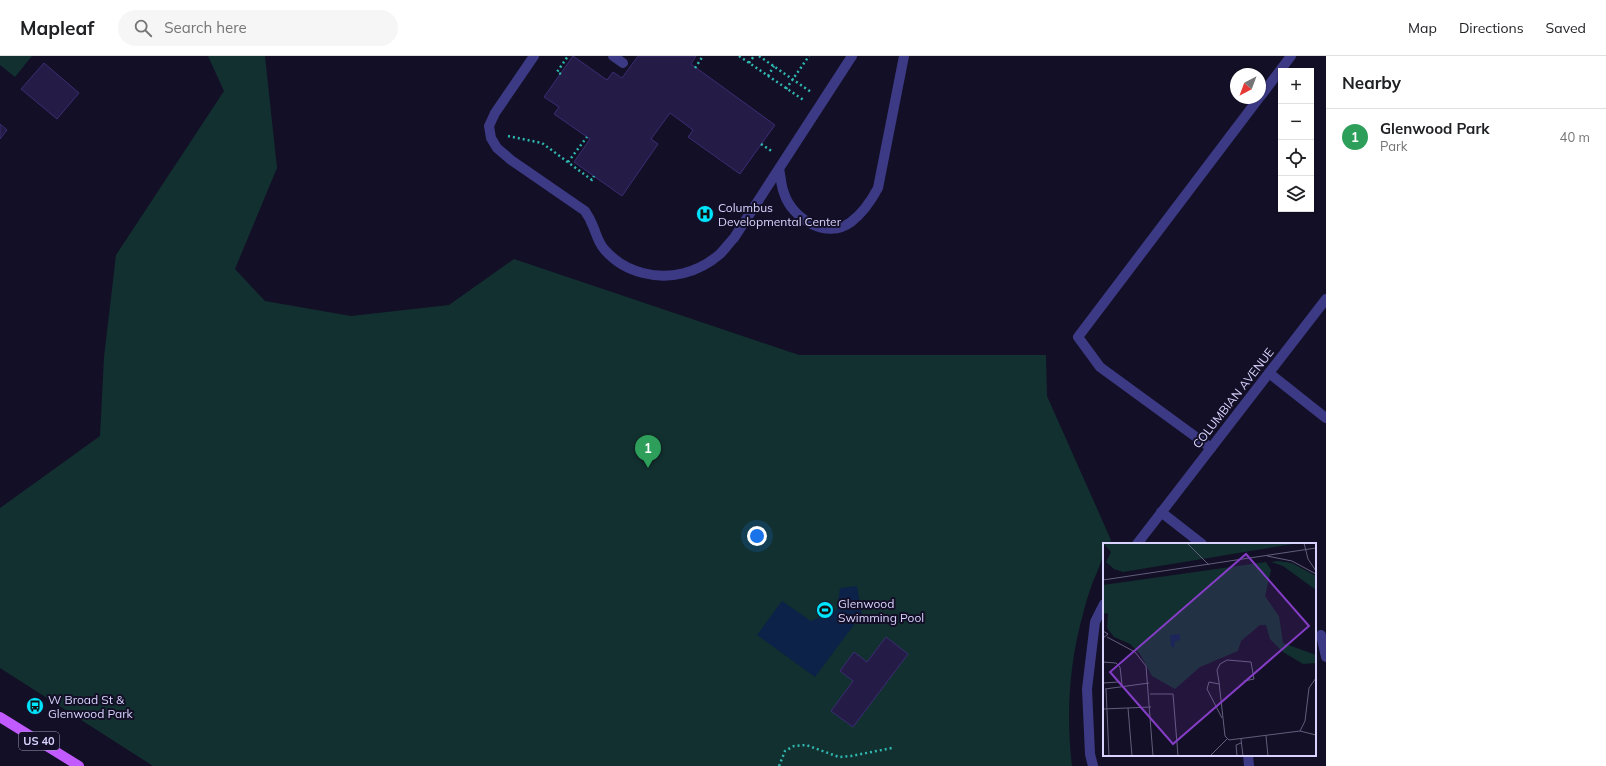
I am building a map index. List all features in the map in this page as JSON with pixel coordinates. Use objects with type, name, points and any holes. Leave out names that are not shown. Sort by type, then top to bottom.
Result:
[{"type":"main road","name":"US 40","points":[[0,717],[79,766]]},
{"type":"street","points":[[534,56],[489,126],[491,138],[497,148],[511,160],[585,211],[592,222],[596,236],[604,249],[617,263],[633,270],[654,276],[675,276],[697,269],[719,254],[734,238],[852,56]]},
{"type":"street","points":[[613,56],[623,63]]},
{"type":"street","points":[[779,169],[784,194],[799,217],[825,229],[850,223],[870,203],[878,188],[904,56]]},
{"type":"street","points":[[1266,90],[1291,56]]},
{"type":"street","points":[[1211,448],[1100,367],[1078,337],[1255,104]]},
{"type":"street","name":"COLUMBIAN AVENUE","points":[[1138,543],[1326,299]]},
{"type":"street","points":[[1269,373],[1326,418]]},
{"type":"street","points":[[1161,512],[1201,543]]},
{"type":"street","points":[[1093,766],[1090,754],[1087,689],[1095,622],[1103,606]]},
{"type":"street","points":[[1319,636],[1326,657]]},
{"type":"street","points":[[1248,756],[1249,766]]},
{"type":"path","points":[[561,74],[557,72],[568,56]]},
{"type":"path","points":[[695,68],[703,56]]},
{"type":"path","points":[[739,56],[816,110]]},
{"type":"path","points":[[749,63],[754,56]]},
{"type":"path","points":[[760,56],[823,100]]},
{"type":"path","points":[[786,89],[809,56]]},
{"type":"path","points":[[768,76],[774,66]]},
{"type":"path","points":[[490,132],[542,143],[592,180],[594,176]]},
{"type":"path","points":[[568,162],[587,137]]},
{"type":"path","points":[[779,766],[785,751],[794,746],[806,745],[838,757],[892,748]]},
{"type":"green space","points":[[0,56],[32,56],[15,77],[0,65]]},
{"type":"green space","points":[[208,56],[265,56],[277,168],[235,269],[265,301],[351,316],[449,305],[514,259],[799,355],[1046,355],[1047,396],[1111,540],[1110,543],[1103,543],[1101,561],[1091,587],[1078,633],[1072,671],[1069,709],[1072,766],[153,766],[0,668],[0,508],[100,436],[104,357],[116,255],[224,91]]},
{"type":"water","points":[[857,586],[862,614],[815,677],[757,635],[782,601],[811,621],[837,610],[840,588]]},
{"type":"building","points":[[573,56],[607,80],[613,72],[622,78],[638,56],[696,56],[691,64],[775,125],[740,174],[688,137],[693,130],[670,113],[651,139],[658,144],[622,196],[574,162],[590,139],[554,114],[559,107],[544,97]]},
{"type":"building","points":[[44,63],[79,93],[57,119],[21,89]]},
{"type":"building","points":[[0,124],[7,130],[0,139]]},
{"type":"building","points":[[886,637],[908,654],[853,727],[831,711],[853,681],[840,671],[854,652],[867,662]]},
{"type":"place","name":"Columbus Developmental Center","points":[[705,214]]},
{"type":"place","name":"Glenwood Park","points":[[648,468]]},
{"type":"place","name":"Glenwood Swimming Pool","points":[[825,610]]},
{"type":"place","name":"W Broad St & Glenwood Park","points":[[35,706]]}]
